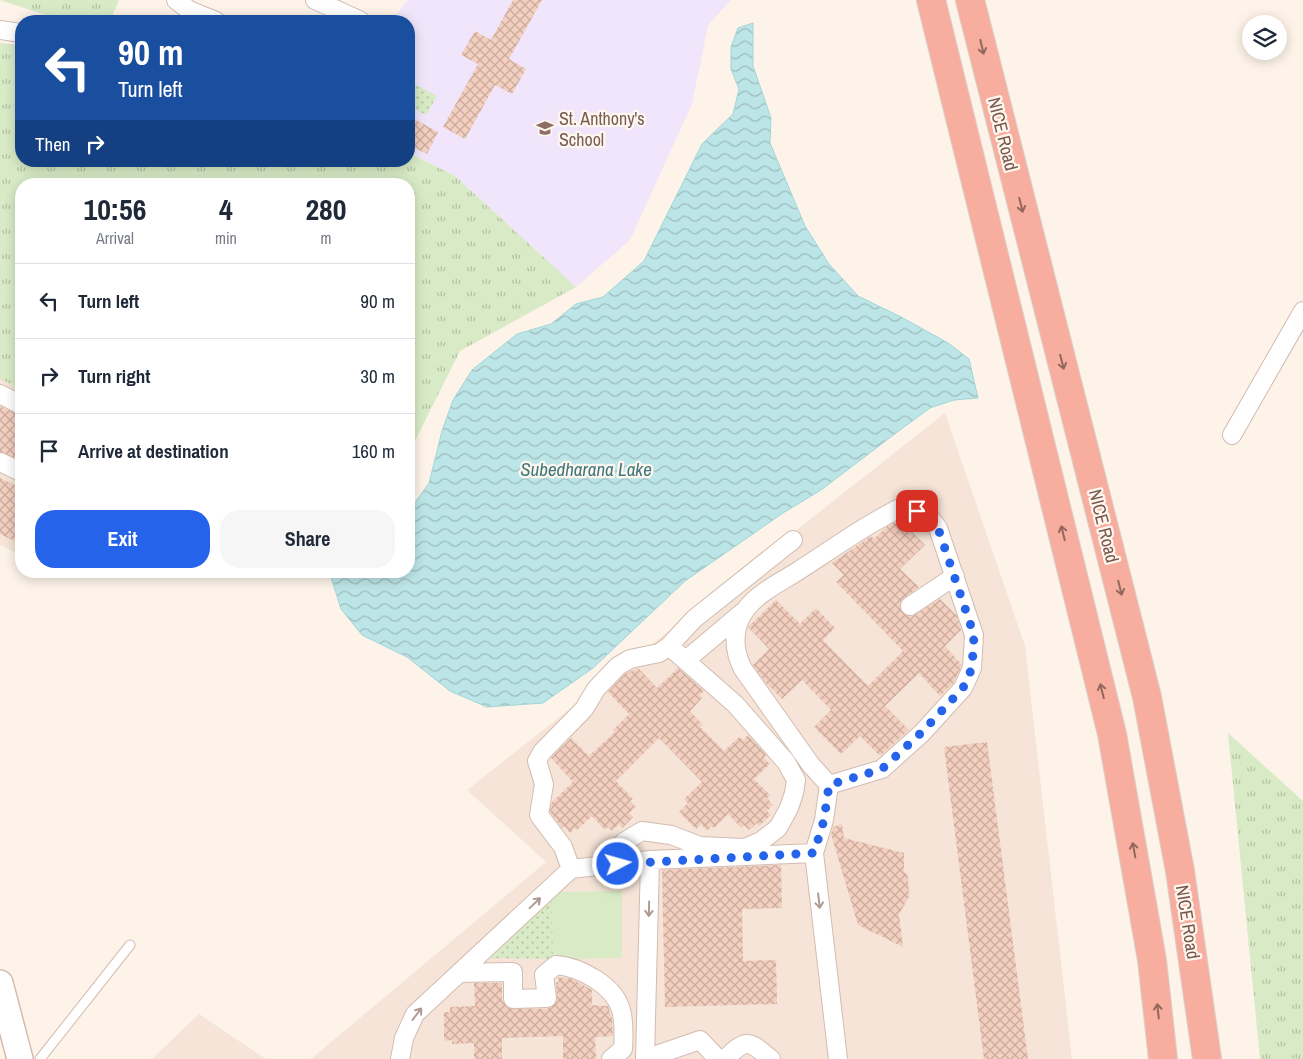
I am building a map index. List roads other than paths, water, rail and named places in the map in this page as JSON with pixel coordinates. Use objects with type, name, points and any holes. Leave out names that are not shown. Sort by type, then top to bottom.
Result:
[{"type":"highway","points":[[931,0],[1112,734],[1152,960],[1163,1059]]},
{"type":"highway","name":"NICE Road","points":[[970,0],[1147,697],[1180,871],[1207,1059]]},
{"type":"main road","points":[[0,984],[20,1059]]},
{"type":"street","points":[[315,0],[348,15]]},
{"type":"street","points":[[186,8],[202,15]]},
{"type":"street","points":[[0,30],[15,32]]},
{"type":"street","points":[[1232,435],[1303,311]]},
{"type":"street","points":[[0,394],[15,403]]},
{"type":"street","points":[[0,462],[15,469]]},
{"type":"street","points":[[686,660],[765,592],[866,526],[906,505],[928,517],[938,528],[974,635],[972,668],[963,688],[922,732],[882,769],[829,785]]},
{"type":"street","points":[[571,869],[563,847],[538,815],[544,784],[537,761],[542,752],[584,710],[596,689],[618,666],[630,659],[659,653],[669,646],[694,619],[793,540]]},
{"type":"street","points":[[910,606],[955,576]]},
{"type":"street","points":[[746,609],[734,637],[735,654],[743,669],[811,765],[829,785]]},
{"type":"street","points":[[618,864],[624,842],[642,830],[670,835],[700,846],[745,848],[761,841],[778,828],[789,808],[796,780],[786,762],[736,704],[669,646]]},
{"type":"street","points":[[829,785],[824,820],[814,853],[838,1059]]},
{"type":"street","points":[[402,1057],[404,1038],[415,1014],[571,869],[650,860],[814,853]]},
{"type":"street","points":[[650,860],[645,1059],[664,1056],[700,1040],[718,1059]]},
{"type":"street","points":[[459,973],[514,972],[513,999],[547,998],[544,975],[556,966],[581,970],[609,988],[619,1002],[624,1026],[624,1049],[611,1059]]},
{"type":"street","points":[[725,1059],[741,1044],[753,1043],[771,1059]]},
{"type":"lane","points":[[40,1059],[130,945]]},
{"type":"water","name":"Subedharana Lake","points":[[753,23],[753,66],[771,118],[770,143],[805,226],[829,264],[858,296],[948,343],[969,359],[978,398],[954,400],[930,408],[821,490],[783,513],[685,581],[593,668],[543,703],[487,707],[450,691],[407,657],[362,635],[341,609],[331,578],[415,578],[415,503],[429,483],[442,431],[453,400],[472,370],[517,334],[551,324],[576,304],[603,297],[644,261],[702,144],[733,114],[739,89],[731,69],[731,47],[738,28]]},
{"type":"place","name":"St. Anthony's School","points":[[545,128]]}]
